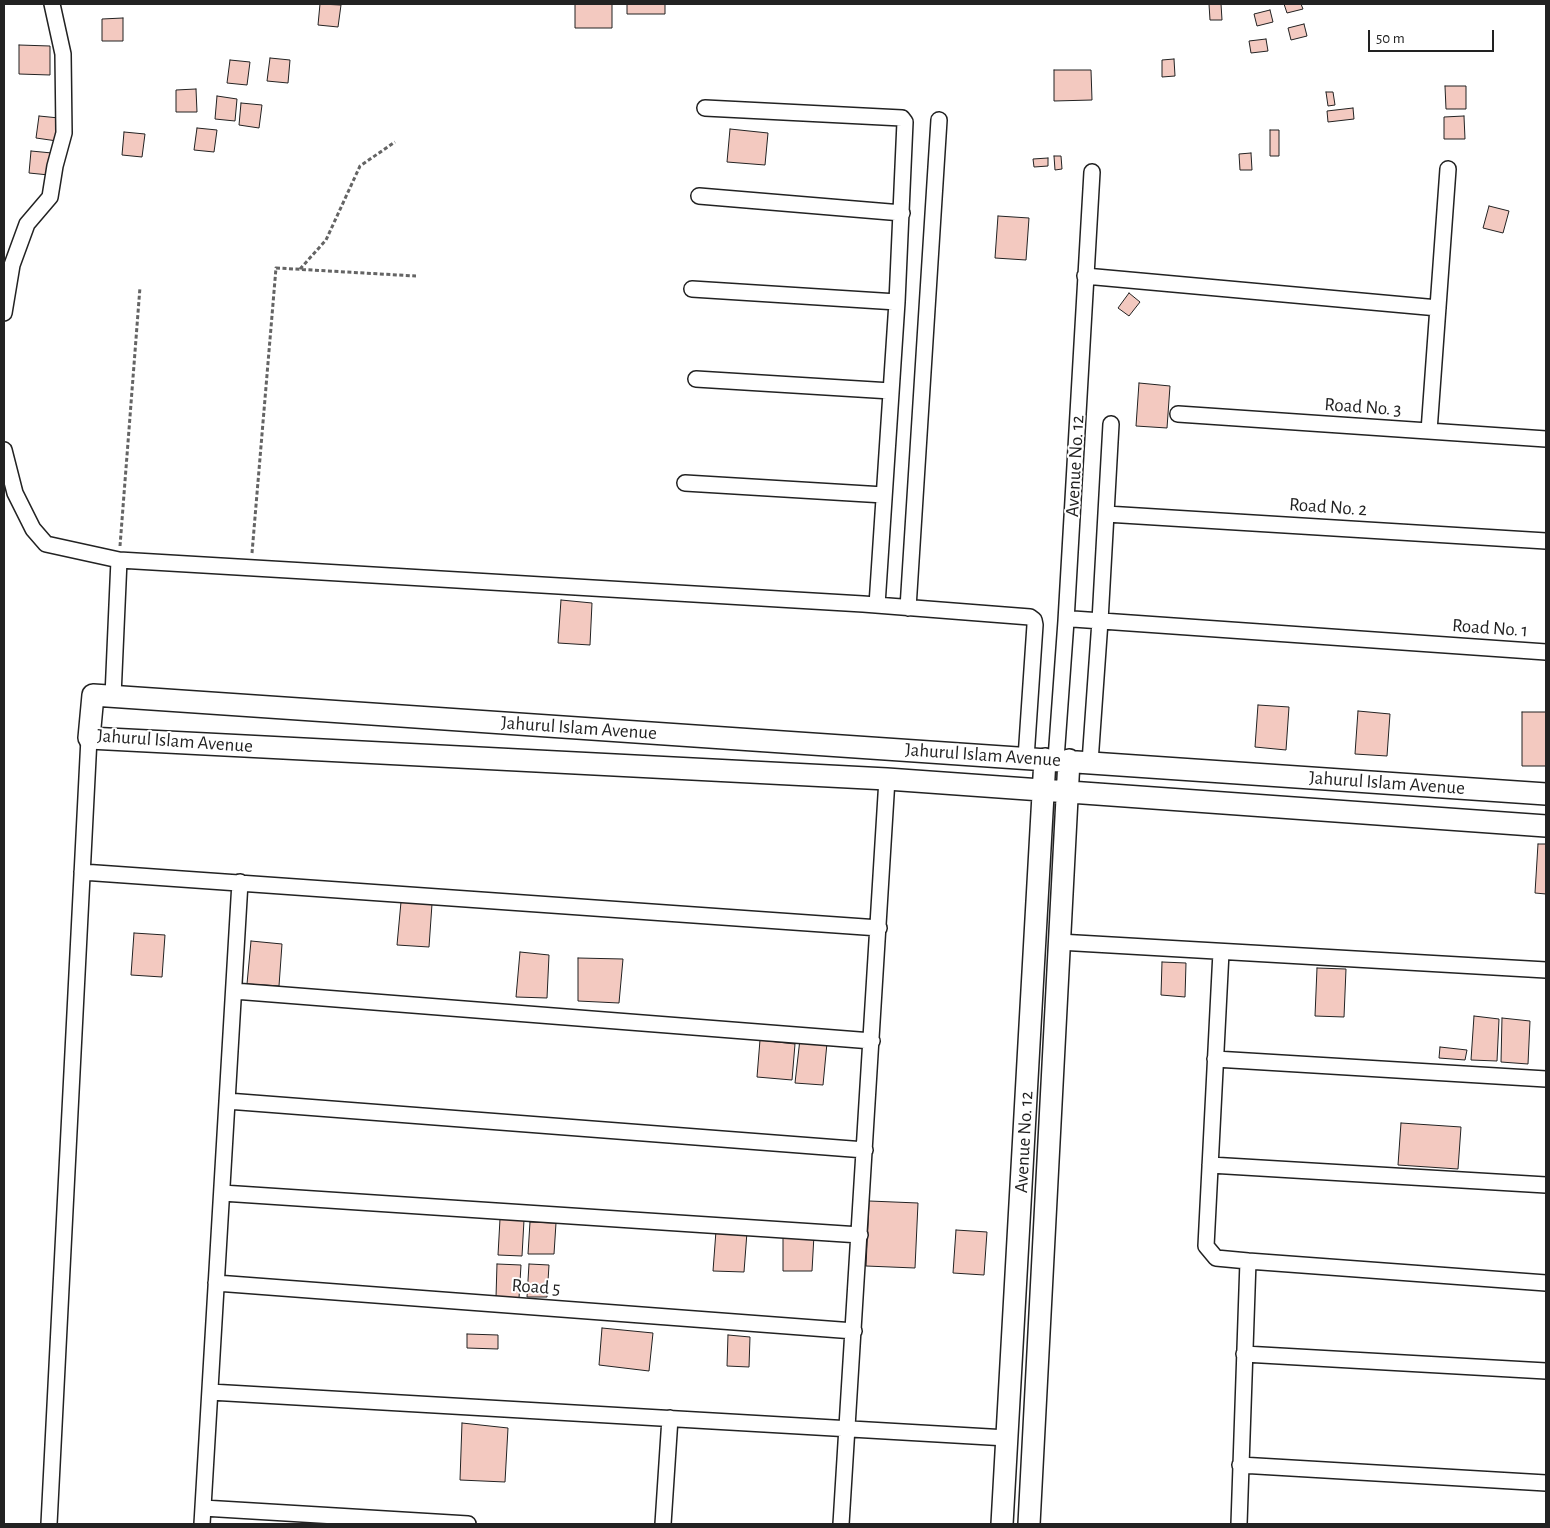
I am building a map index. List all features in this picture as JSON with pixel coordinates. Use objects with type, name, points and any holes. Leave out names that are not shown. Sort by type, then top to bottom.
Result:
[{"type":"street","points":[[4,313],[12,265],[28,224],[50,197],[64,133],[63,54],[52,4]]},
{"type":"street","points":[[705,108],[902,118],[905,122],[897,302],[877,605]]},
{"type":"street","points":[[908,608],[939,120]]},
{"type":"street","points":[[1429,431],[1448,169]]},
{"type":"street","name":"Avenue No. 12","points":[[1002,1524],[1044,790],[1066,621],[1092,172]]},
{"type":"street","points":[[699,196],[902,213]]},
{"type":"street","points":[[1085,276],[1438,308]]},
{"type":"street","points":[[692,288],[897,302]]},
{"type":"street","points":[[696,379],[891,391]]},
{"type":"street","name":"Road No. 3","points":[[1178,414],[1546,439]]},
{"type":"street","name":"Avenue No. 12","points":[[1090,762],[1111,424]]},
{"type":"street","points":[[4,450],[15,493],[33,529],[46,544],[119,560],[877,605],[1030,617],[1034,620],[1035,625],[1049,759]]},
{"type":"street","points":[[686,483],[884,495]]},
{"type":"street","name":"Road No. 2","points":[[1106,514],[1546,541]]},
{"type":"street","points":[[113,696],[119,560]]},
{"type":"street","name":"Road No. 1","points":[[1066,621],[1073,619],[1546,652]]},
{"type":"street","name":"Jahurul Islam Avenue","points":[[1546,794],[93,695],[89,738],[887,779],[1546,826]]},
{"type":"street","points":[[49,1524],[89,738]]},
{"type":"street","name":"Avenue No. 12","points":[[1029,1524],[1066,791],[1049,759]]},
{"type":"street","points":[[841,1524],[887,779]]},
{"type":"street","points":[[82,872],[879,928]]},
{"type":"street","points":[[202,1524],[240,882]]},
{"type":"street","points":[[1059,942],[1546,970]]},
{"type":"street","points":[[1221,952],[1206,1246],[1216,1258],[1546,1283]]},
{"type":"street","points":[[234,991],[872,1041]]},
{"type":"street","points":[[1215,1059],[1546,1079]]},
{"type":"street","points":[[227,1101],[865,1150]]},
{"type":"street","points":[[1210,1165],[1546,1186]]},
{"type":"street","points":[[222,1193],[860,1235]]},
{"type":"street","points":[[1239,1524],[1248,1261]]},
{"type":"street","name":"Road 5","points":[[216,1283],[854,1331]]},
{"type":"street","points":[[1244,1354],[1546,1371]]},
{"type":"street","points":[[210,1392],[1007,1438]]},
{"type":"street","points":[[663,1524],[670,1418]]},
{"type":"street","points":[[1240,1465],[1546,1483]]},
{"type":"street","points":[[203,1508],[468,1524]]},
{"type":"path","points":[[300,269],[326,240],[360,166],[394,142]]},
{"type":"path","points":[[250,568],[276,268],[416,276]]},
{"type":"path","points":[[119,560],[140,287]]},
{"type":"building","points":[[320,4],[341,5],[338,27],[318,25]]},
{"type":"building","points":[[575,4],[612,4],[612,28],[575,28]]},
{"type":"building","points":[[627,4],[665,4],[665,14],[627,14]]},
{"type":"building","points":[[1209,4],[1221,4],[1222,20],[1210,20]]},
{"type":"building","points":[[1284,4],[1301,4],[1303,9],[1287,13]]},
{"type":"building","points":[[1270,10],[1273,22],[1257,26],[1254,14]]},
{"type":"building","points":[[123,18],[123,41],[102,41],[102,19]]},
{"type":"building","points":[[1304,24],[1307,36],[1291,40],[1288,28]]},
{"type":"building","points":[[1266,39],[1268,51],[1251,53],[1249,41]]},
{"type":"building","points":[[19,45],[50,46],[50,75],[19,74]]},
{"type":"building","points":[[270,58],[290,60],[288,83],[267,81]]},
{"type":"building","points":[[1174,59],[1175,76],[1162,77],[1162,60]]},
{"type":"building","points":[[230,60],[250,62],[247,85],[227,83]]},
{"type":"building","points":[[1054,70],[1091,70],[1092,100],[1054,101]]},
{"type":"building","points":[[1445,86],[1466,86],[1466,109],[1446,109]]},
{"type":"building","points":[[196,89],[197,112],[176,112],[176,90]]},
{"type":"building","points":[[1326,92],[1333,92],[1335,105],[1328,106]]},
{"type":"building","points":[[217,96],[237,99],[235,121],[215,119]]},
{"type":"building","points":[[241,103],[262,105],[259,128],[239,125]]},
{"type":"building","points":[[1353,108],[1354,119],[1328,122],[1327,111]]},
{"type":"building","points":[[39,116],[59,118],[57,141],[36,138]]},
{"type":"building","points":[[1464,116],[1465,139],[1444,139],[1444,117]]},
{"type":"building","points":[[197,128],[217,130],[214,152],[194,150]]},
{"type":"building","points":[[730,129],[768,133],[765,165],[727,162]]},
{"type":"building","points":[[1270,130],[1279,130],[1279,156],[1270,156]]},
{"type":"building","points":[[124,132],[145,134],[142,157],[122,155]]},
{"type":"building","points":[[31,151],[52,153],[49,175],[29,173]]},
{"type":"building","points":[[1251,153],[1252,170],[1240,170],[1239,154]]},
{"type":"building","points":[[1054,156],[1061,156],[1062,169],[1055,170]]},
{"type":"building","points":[[1048,158],[1048,166],[1034,167],[1033,159]]},
{"type":"building","points":[[1489,206],[1509,211],[1503,233],[1483,228]]},
{"type":"building","points":[[998,216],[1029,218],[1026,260],[995,258]]},
{"type":"building","points":[[1129,293],[1140,302],[1129,316],[1118,308]]},
{"type":"building","points":[[1139,383],[1170,386],[1167,428],[1136,426]]},
{"type":"building","points":[[561,600],[592,603],[590,645],[558,643]]},
{"type":"building","points":[[1258,705],[1289,707],[1286,750],[1255,747]]},
{"type":"building","points":[[1358,711],[1390,714],[1387,756],[1355,754]]},
{"type":"building","points":[[1522,712],[1546,712],[1546,766],[1522,766]]},
{"type":"building","points":[[1538,844],[1546,844],[1546,894],[1535,893]]},
{"type":"building","points":[[401,902],[432,904],[429,947],[397,945]]},
{"type":"building","points":[[134,933],[165,935],[162,977],[131,975]]},
{"type":"building","points":[[251,941],[282,944],[279,986],[247,984]]},
{"type":"building","points":[[520,952],[549,955],[547,998],[516,997]]},
{"type":"building","points":[[578,958],[623,959],[619,1003],[578,1001]]},
{"type":"building","points":[[1162,962],[1186,963],[1185,997],[1161,995]]},
{"type":"building","points":[[1317,968],[1346,969],[1344,1017],[1315,1016]]},
{"type":"building","points":[[1474,1016],[1499,1019],[1497,1061],[1471,1060]]},
{"type":"building","points":[[1502,1018],[1530,1021],[1528,1064],[1501,1062]]},
{"type":"building","points":[[800,1039],[827,1043],[823,1085],[795,1083]]},
{"type":"building","points":[[760,1040],[795,1044],[792,1080],[757,1077]]},
{"type":"building","points":[[1440,1047],[1467,1050],[1465,1060],[1439,1058]]},
{"type":"building","points":[[1401,1123],[1461,1127],[1458,1169],[1398,1165]]},
{"type":"building","points":[[869,1201],[918,1203],[915,1268],[866,1266]]},
{"type":"building","points":[[500,1219],[524,1220],[522,1256],[498,1255]]},
{"type":"building","points":[[530,1222],[556,1223],[554,1254],[528,1254]]},
{"type":"building","points":[[956,1230],[987,1232],[984,1275],[953,1273]]},
{"type":"building","points":[[716,1231],[747,1232],[744,1272],[713,1271]]},
{"type":"building","points":[[783,1235],[814,1235],[812,1271],[783,1271]]},
{"type":"building","points":[[497,1264],[521,1265],[519,1298],[496,1297]]},
{"type":"building","points":[[529,1264],[549,1265],[547,1297],[527,1297]]},
{"type":"building","points":[[602,1328],[653,1333],[649,1371],[599,1365]]},
{"type":"building","points":[[467,1334],[498,1335],[498,1349],[467,1348]]},
{"type":"building","points":[[728,1335],[750,1337],[749,1367],[727,1366]]},
{"type":"building","points":[[462,1423],[508,1428],[505,1482],[460,1480]]}]
